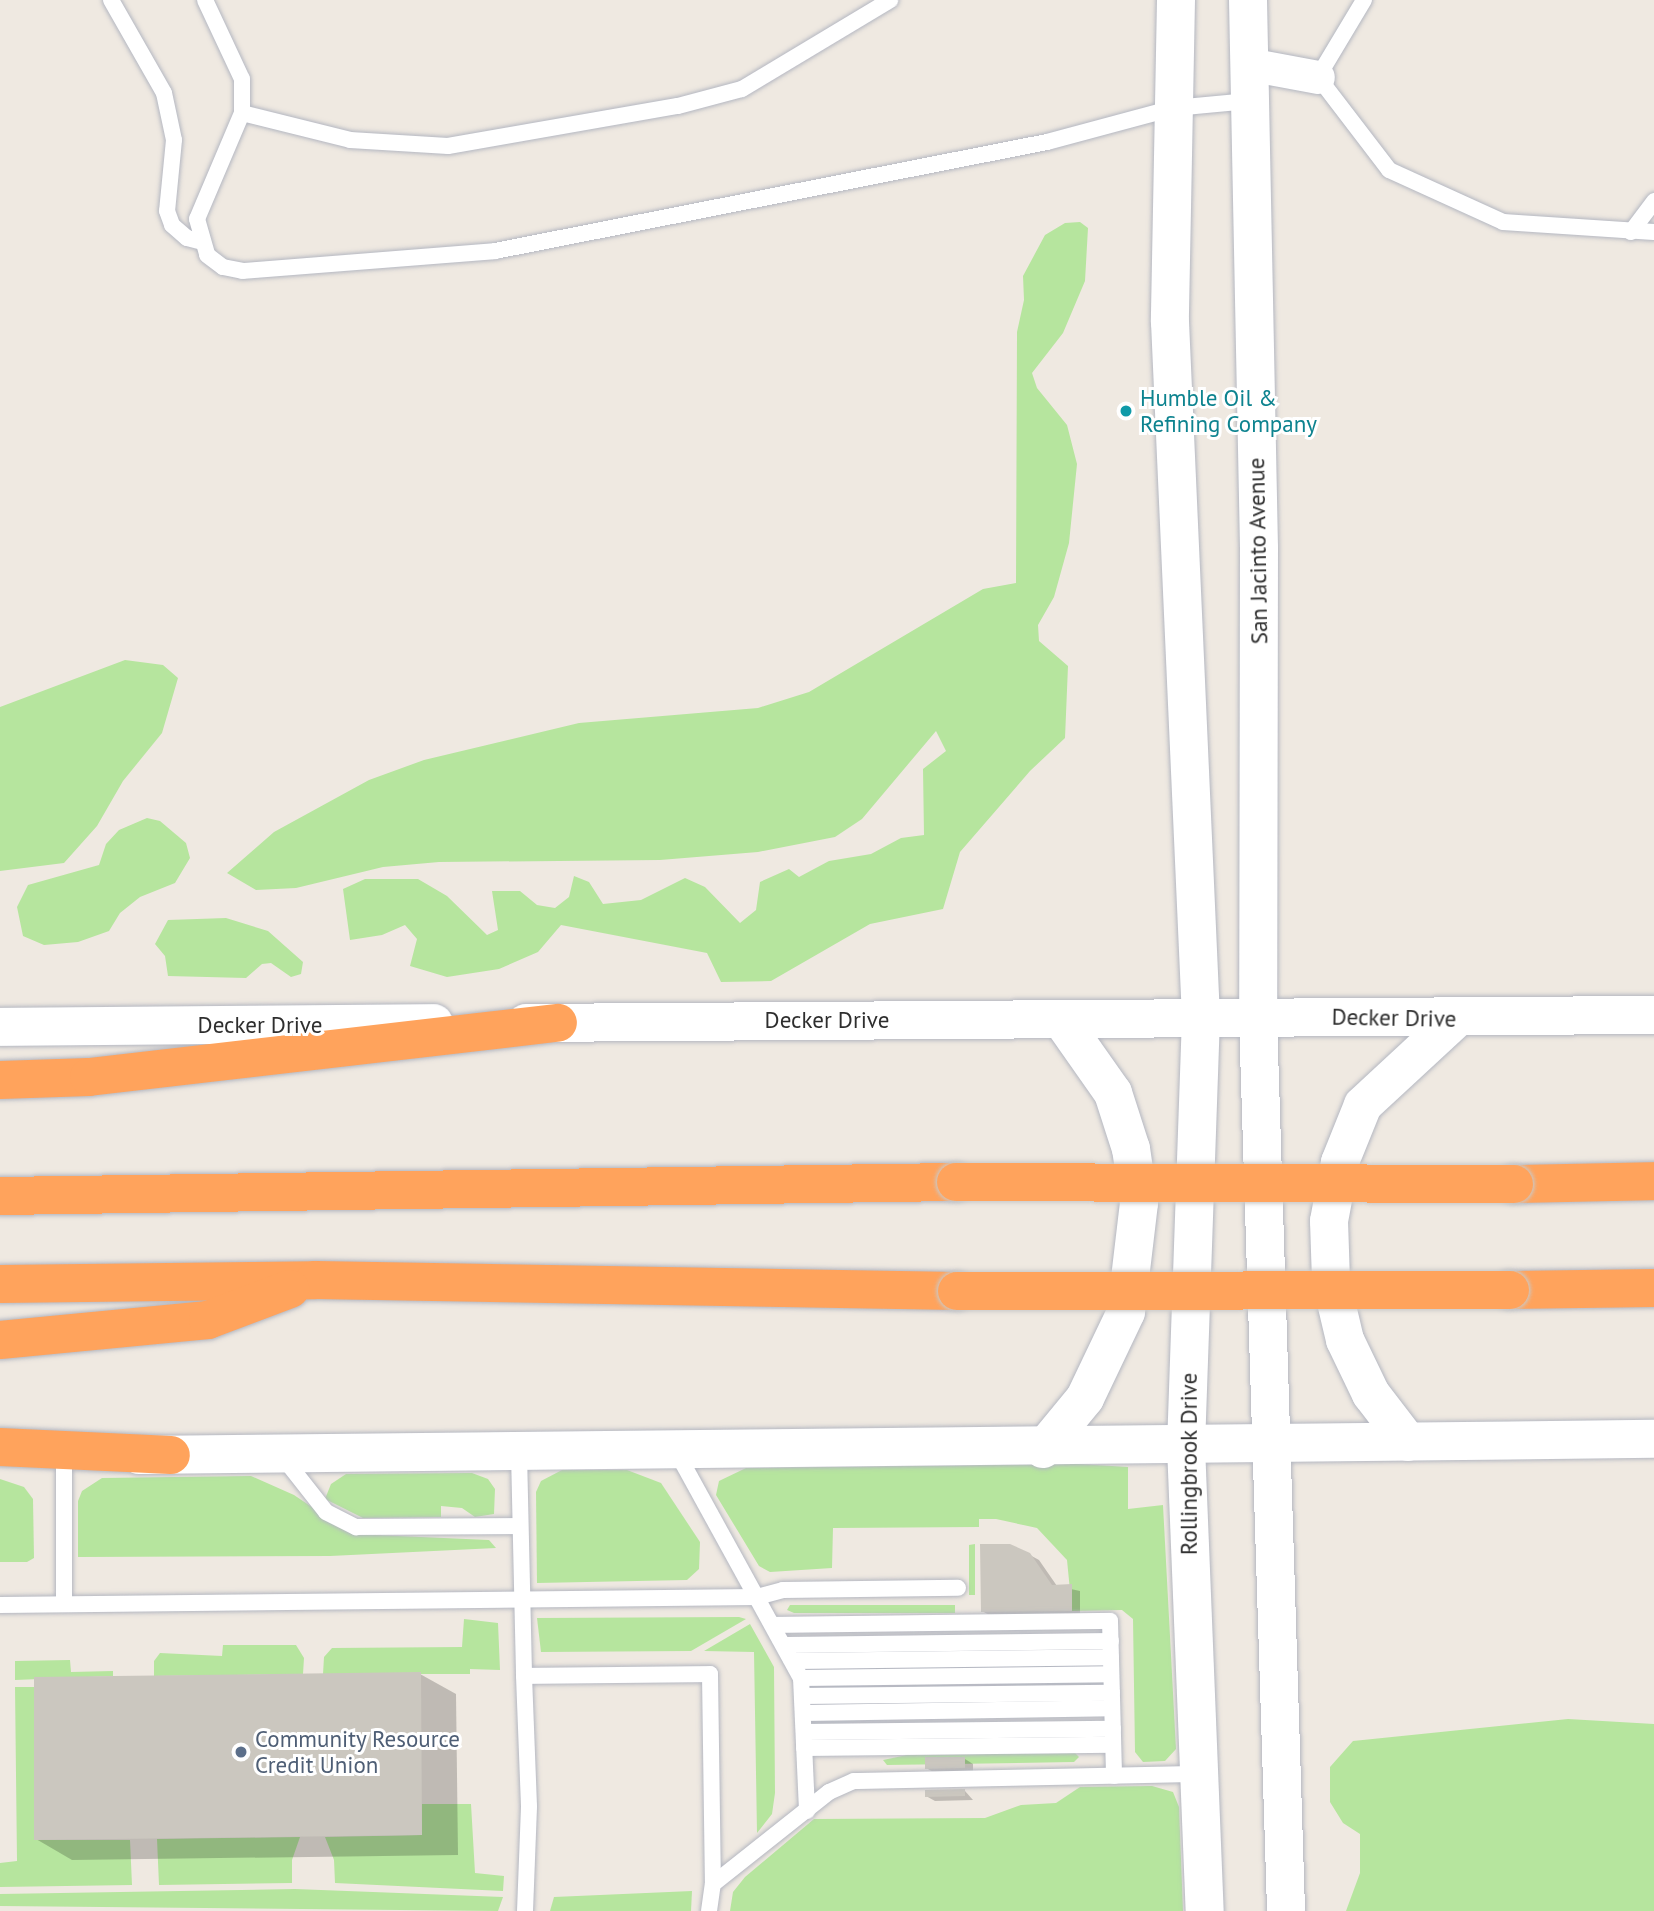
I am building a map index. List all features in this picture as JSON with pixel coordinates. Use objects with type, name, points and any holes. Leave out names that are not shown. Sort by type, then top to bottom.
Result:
[{"type":"highway","points":[[0,1080],[89,1077],[558,1023]]},
{"type":"highway","points":[[0,1196],[956,1182],[1514,1184],[1654,1181]]},
{"type":"highway","points":[[0,1284],[315,1280],[957,1291],[1510,1290],[1654,1287]]},
{"type":"highway","points":[[0,1340],[208,1321],[315,1280]]},
{"type":"highway","points":[[0,1447],[171,1455]]},
{"type":"main road","points":[[1176,0],[1170,322],[1201,1017]]},
{"type":"main road","name":"San Jacinto Avenue","points":[[1248,0],[1259,548],[1258,1018]]},
{"type":"main road","name":"Decker Drive","points":[[0,1027],[1360,1015],[1456,1019],[1654,1015]]},
{"type":"main road","name":"Rollingbrook Drive","points":[[1201,1017],[1186,1446],[1197,1774],[1205,1911]]},
{"type":"main road","points":[[1043,1449],[1085,1398],[1126,1312],[1139,1203],[1131,1149],[1113,1093],[1061,1018]]},
{"type":"main road","points":[[1258,1018],[1286,1911]]},
{"type":"main road","points":[[1408,1442],[1371,1394],[1345,1340],[1331,1281],[1329,1221],[1340,1162],[1363,1105],[1456,1019]]},
{"type":"main road","points":[[0,1456],[1043,1449],[1654,1439]]},
{"type":"street","points":[[1248,64],[1318,77]]},
{"type":"lane","points":[[111,0],[167,105],[174,141],[167,211],[172,225],[187,238],[203,242]]},
{"type":"lane","points":[[205,0],[242,79],[242,113],[197,219],[207,255],[223,267],[243,271],[495,250],[1034,145],[1174,108],[1249,102]]},
{"type":"lane","points":[[242,113],[350,140],[448,146],[678,106],[742,89],[890,0]]},
{"type":"lane","points":[[1364,0],[1318,77],[1389,170],[1503,222],[1654,232]]},
{"type":"lane","points":[[1631,232],[1654,201]]},
{"type":"lane","points":[[676,1451],[757,1597],[776,1625],[801,1678],[807,1811]]},
{"type":"lane","points":[[519,1453],[529,1806],[525,1911]]},
{"type":"lane","points":[[280,1454],[326,1512],[356,1527],[520,1526]]},
{"type":"lane","points":[[64,1456],[64,1604]]},
{"type":"lane","points":[[0,1605],[757,1597],[783,1590],[958,1588]]},
{"type":"lane","points":[[776,1625],[1110,1621],[1114,1776]]},
{"type":"lane","points":[[786,1644],[1111,1649]]},
{"type":"lane","points":[[794,1661],[1111,1649]]},
{"type":"lane","points":[[524,1676],[710,1674],[713,1885],[709,1911]]},
{"type":"lane","points":[[801,1678],[1111,1674]]},
{"type":"lane","points":[[802,1696],[1112,1701]]},
{"type":"lane","points":[[803,1713],[1112,1701]]},
{"type":"lane","points":[[804,1740],[1113,1737]]},
{"type":"lane","points":[[713,1885],[829,1792],[853,1781],[1197,1774]]},
{"type":"green space","points":[[1080,222],[1088,228],[1085,281],[1063,333],[1032,373],[1037,388],[1067,425],[1077,464],[1069,543],[1054,597],[1038,625],[1039,641],[1068,666],[1065,738],[1030,771],[960,852],[943,909],[870,924],[771,981],[721,982],[707,953],[561,925],[538,952],[499,969],[447,977],[410,966],[417,939],[405,925],[382,935],[350,940],[343,889],[365,879],[418,879],[447,896],[487,935],[498,930],[492,891],[520,891],[537,905],[555,908],[569,897],[574,876],[589,882],[603,904],[641,900],[685,878],[705,887],[740,923],[756,910],[760,882],[789,869],[799,877],[829,861],[871,854],[901,838],[924,835],[923,769],[946,751],[936,731],[862,819],[835,837],[758,852],[660,860],[439,862],[383,867],[296,888],[256,890],[227,873],[274,832],[369,780],[424,760],[579,723],[758,708],[809,692],[983,589],[1016,583],[1017,332],[1024,300],[1023,276],[1045,235],[1065,223]]},
{"type":"green space","points":[[125,660],[163,665],[178,678],[162,733],[123,781],[97,826],[64,863],[0,871],[0,707]]},
{"type":"green space","points":[[147,818],[160,821],[186,843],[190,858],[175,883],[140,897],[120,913],[109,931],[78,942],[44,945],[23,936],[17,907],[28,885],[99,865],[106,844],[119,830]]},
{"type":"green space","points":[[226,918],[268,931],[303,962],[301,974],[291,977],[271,963],[262,964],[246,978],[168,976],[165,956],[155,944],[168,920]]},
{"type":"green space","points":[[1078,1464],[1128,1467],[1128,1509],[1163,1505],[1176,1749],[1165,1761],[1143,1762],[1135,1752],[1133,1619],[1122,1610],[1072,1611],[1067,1560],[1037,1528],[996,1519],[979,1519],[979,1527],[833,1528],[832,1568],[770,1572],[759,1566],[716,1495],[719,1481],[746,1468]]},
{"type":"green space","points":[[562,1470],[627,1470],[661,1483],[700,1542],[699,1569],[687,1580],[537,1583],[536,1492],[541,1481]]},
{"type":"green space","points":[[472,1473],[488,1479],[495,1489],[494,1514],[475,1517],[462,1508],[441,1506],[441,1517],[363,1518],[325,1499],[331,1484],[346,1474]]},
{"type":"green space","points":[[251,1476],[294,1495],[352,1534],[489,1540],[496,1548],[330,1556],[78,1557],[78,1501],[82,1491],[102,1478]]},
{"type":"green space","points":[[0,1479],[24,1487],[33,1499],[34,1558],[27,1562],[0,1562]]},
{"type":"green space","points":[[975,1544],[975,1595],[969,1595],[969,1545]]},
{"type":"green space","points":[[790,1605],[955,1605],[955,1613],[794,1613],[787,1610]]},
{"type":"green space","points":[[537,1618],[746,1619],[691,1651],[541,1652]]},
{"type":"green space","points":[[464,1619],[498,1623],[500,1670],[470,1669],[470,1674],[323,1674],[324,1657],[332,1648],[462,1647]]},
{"type":"green space","points":[[750,1624],[774,1667],[775,1793],[772,1814],[757,1833],[754,1652],[704,1651]]},
{"type":"green space","points":[[223,1645],[296,1645],[304,1658],[303,1674],[154,1676],[154,1661],[160,1653],[222,1656]]},
{"type":"green space","points":[[70,1660],[71,1672],[113,1671],[113,1676],[15,1680],[15,1661]]},
{"type":"green space","points":[[15,1687],[34,1687],[34,1840],[130,1840],[132,1885],[0,1887],[0,1863],[17,1861]]},
{"type":"green space","points":[[1568,1719],[1654,1724],[1654,1911],[1346,1911],[1360,1873],[1360,1834],[1343,1823],[1330,1802],[1330,1767],[1353,1741]]},
{"type":"green space","points":[[1075,1753],[1079,1757],[1074,1762],[887,1765],[883,1760],[907,1755]]},
{"type":"green space","points":[[1152,1786],[1173,1792],[1179,1807],[1183,1911],[730,1911],[733,1892],[745,1877],[814,1819],[985,1818],[1021,1805],[1056,1803],[1080,1787]]},
{"type":"green space","points":[[422,1804],[471,1804],[475,1873],[504,1876],[503,1891],[335,1883],[334,1860],[325,1837],[422,1835]]},
{"type":"green space","points":[[300,1837],[292,1860],[292,1883],[159,1885],[157,1839]]},
{"type":"green space","points":[[295,1889],[503,1897],[498,1911],[0,1906],[0,1894]]},
{"type":"green space","points":[[692,1891],[691,1911],[550,1911],[554,1897]]},
{"type":"building","points":[[980,1544],[1010,1544],[1030,1553],[1052,1585],[1072,1584],[1072,1611],[981,1612]]},
{"type":"building","points":[[421,1672],[422,1835],[34,1840],[34,1677]]},
{"type":"building","points":[[925,1757],[965,1757],[965,1768],[925,1769]]},
{"type":"building","points":[[965,1789],[965,1796],[925,1797],[925,1790]]},
{"type":"place","name":"Humble Oil & Refining Company","points":[[1126,411]]},
{"type":"place","name":"Community Resource Credit Union","points":[[241,1752]]}]
